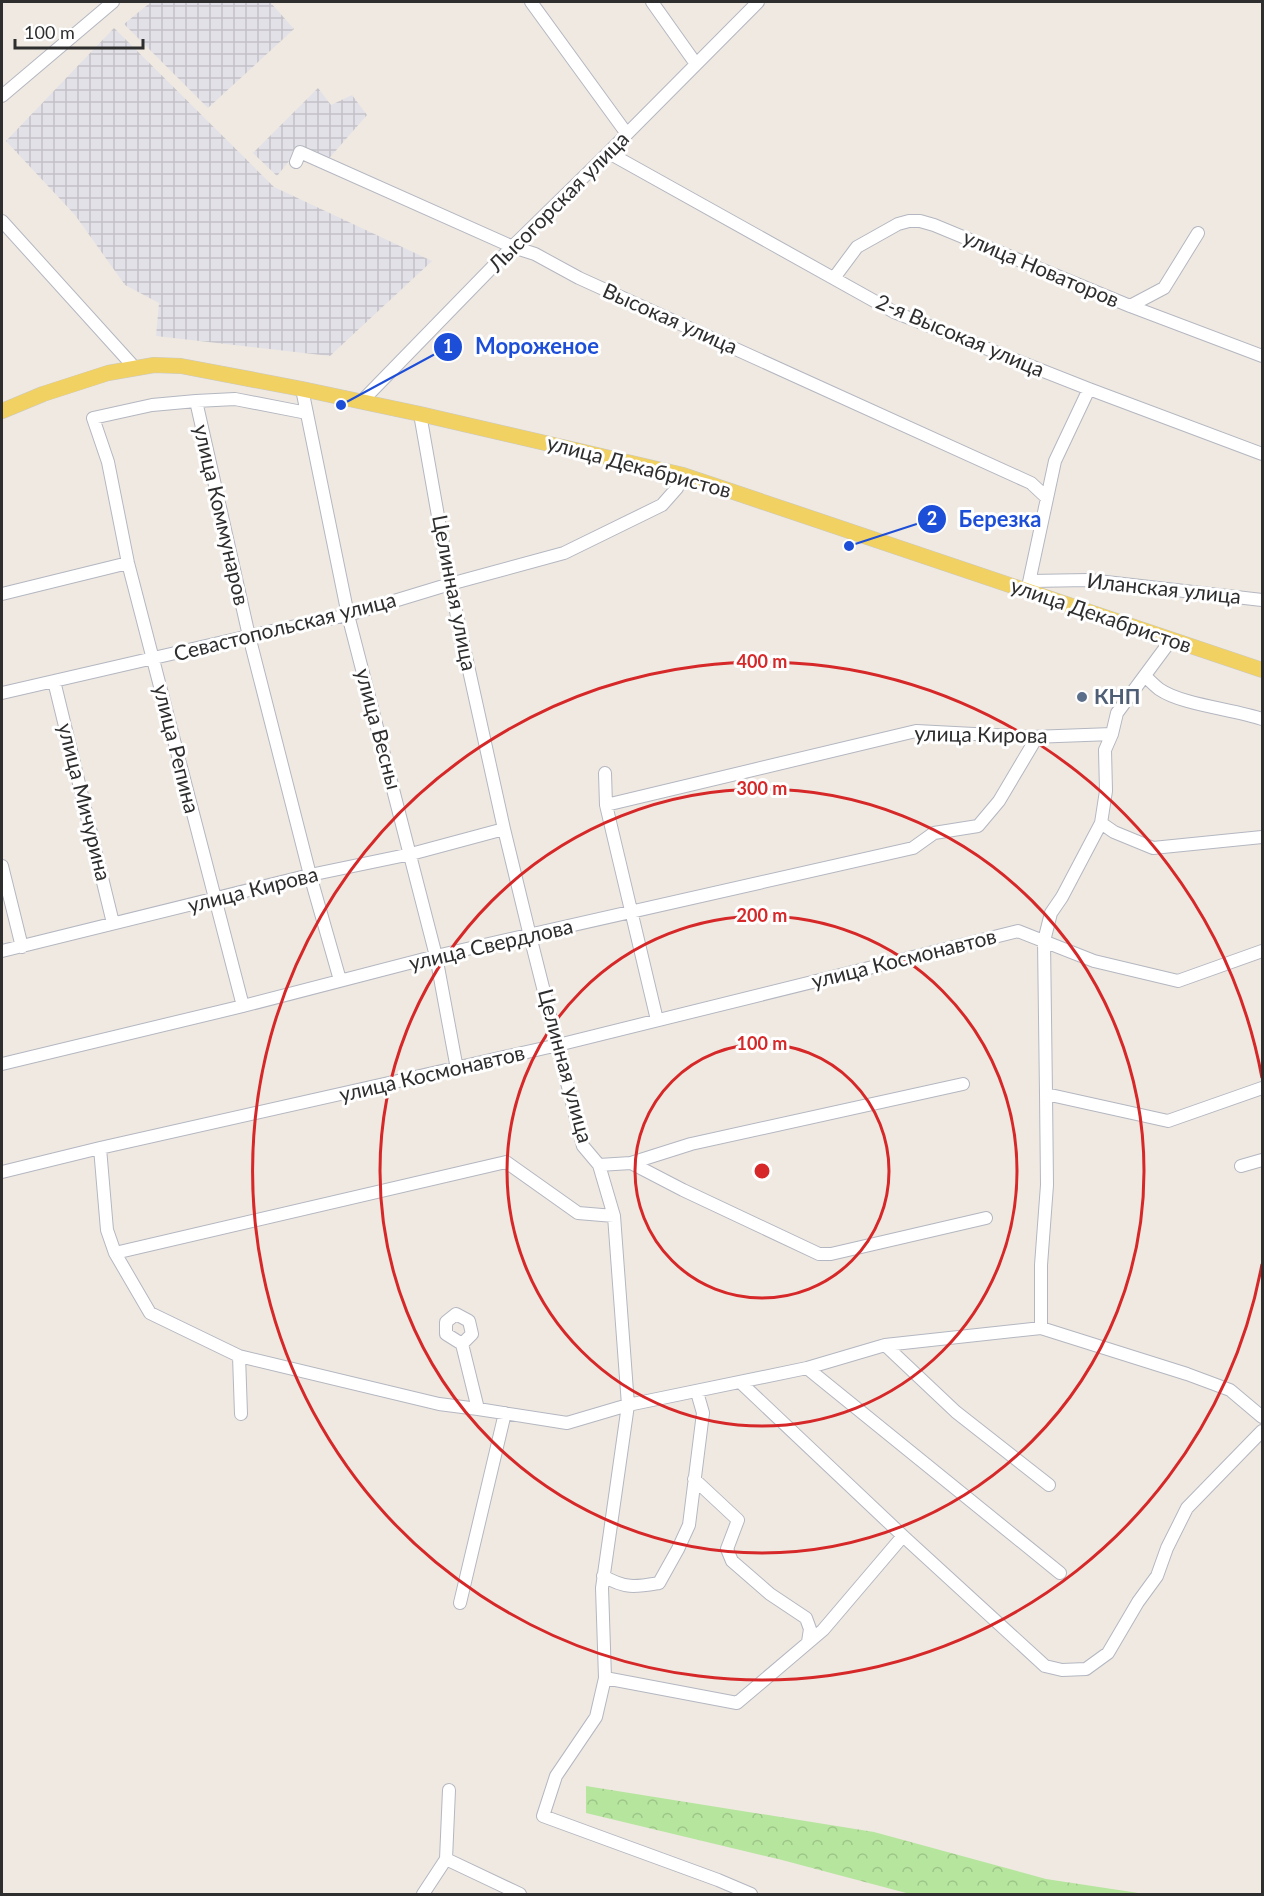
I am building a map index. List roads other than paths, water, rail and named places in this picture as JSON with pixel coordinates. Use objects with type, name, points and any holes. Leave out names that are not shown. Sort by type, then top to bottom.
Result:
[{"type":"main road","name":"улица Декабристов","points":[[2,411],[43,394],[108,373],[154,365],[181,366],[302,389],[683,475],[1028,586],[1171,640],[1263,670]]},
{"type":"street","points":[[2,96],[113,2]]},
{"type":"street","points":[[531,2],[627,134]]},
{"type":"street","points":[[652,2],[696,64]]},
{"type":"street","name":"Лысогорская улица","points":[[361,402],[758,2]]},
{"type":"street","name":"Высокая улица","points":[[296,162],[300,152],[513,247],[535,254],[579,278],[1031,483],[1047,498]]},
{"type":"street","name":"2-я Высокая улица","points":[[609,153],[894,312],[1089,389],[1263,454]]},
{"type":"street","name":"улица Новаторов","points":[[834,278],[857,247],[898,224],[920,221],[1130,306],[1263,356]]},
{"type":"street","points":[[2,222],[135,368]]},
{"type":"street","points":[[1130,306],[1164,288],[1198,233]]},
{"type":"street","name":"улица Весны","points":[[302,389],[348,615],[436,956],[457,1069]]},
{"type":"street","points":[[1028,586],[1055,461],[1089,389]]},
{"type":"street","name":"улица Коммунаров","points":[[307,413],[235,399],[196,401],[249,636],[310,875],[340,980]]},
{"type":"street","name":"улица Репина","points":[[196,401],[152,405],[93,418],[108,462],[128,563],[243,1006]]},
{"type":"street","name":"Целинная улица","points":[[420,414],[450,584],[504,829],[583,1146],[599,1165],[614,1216],[628,1405],[603,1576],[605,1678],[596,1717],[556,1776],[543,1816],[751,1894]]},
{"type":"street","name":"Севастопольская улица","points":[[2,693],[348,615],[564,553],[662,505],[677,488],[683,475]]},
{"type":"street","points":[[1031,483],[1052,476]]},
{"type":"street","points":[[2,594],[128,563]]},
{"type":"street","name":"Иланская улица","points":[[1028,586],[1089,580],[1263,600]]},
{"type":"street","points":[[1041,1328],[1041,1265],[1047,1185],[1044,941],[1051,914],[1101,823],[1106,791],[1105,750],[1117,713],[1171,640]]},
{"type":"street","points":[[1145,676],[1160,689],[1178,698],[1263,719]]},
{"type":"street","name":"улица Мичурина","points":[[54,681],[114,923]]},
{"type":"street","name":"улица Кирова","points":[[606,805],[916,731],[1037,737],[1112,734]]},
{"type":"street","name":"улица Свердлова","points":[[2,1064],[243,1006],[436,956],[913,848],[934,833],[978,826],[999,801],[1037,737]]},
{"type":"street","points":[[605,773],[606,805],[657,1020]]},
{"type":"street","points":[[1101,823],[1114,832],[1153,848],[1263,837]]},
{"type":"street","name":"улица Кирова","points":[[2,951],[310,875],[411,854],[504,829]]},
{"type":"street","points":[[2,866],[22,947]]},
{"type":"street","name":"улица Космонавтов","points":[[2,1172],[457,1069],[1018,931],[1094,961],[1178,981],[1263,951]]},
{"type":"street","points":[[599,1165],[631,1163],[691,1144],[963,1084]]},
{"type":"street","points":[[1046,1094],[1168,1121],[1263,1088]]},
{"type":"street","points":[[100,1148],[107,1230],[115,1253],[150,1313],[239,1356],[439,1404],[567,1423],[628,1405],[807,1368],[885,1345],[1041,1328],[1230,1390],[1263,1416]]},
{"type":"street","points":[[1241,1166],[1263,1160]]},
{"type":"street","points":[[115,1253],[506,1162],[578,1213],[614,1216]]},
{"type":"street","points":[[631,1163],[819,1254],[831,1254],[986,1218]]},
{"type":"street","points":[[462,1344],[478,1409]]},
{"type":"street","points":[[885,1345],[956,1412],[1049,1485]]},
{"type":"street","points":[[239,1356],[241,1414]]},
{"type":"street","points":[[807,1368],[1060,1573]]},
{"type":"street","points":[[741,1383],[903,1536],[1046,1666],[1062,1670],[1086,1670],[1108,1653],[1138,1602],[1157,1576],[1167,1548],[1187,1508],[1263,1431]]},
{"type":"street","points":[[603,1576],[618,1584],[636,1587],[659,1583],[678,1549],[689,1524],[703,1413],[697,1392]]},
{"type":"street","points":[[460,1603],[505,1413]]},
{"type":"street","points":[[694,1479],[738,1520],[727,1549],[732,1562],[770,1594],[806,1618],[810,1629],[808,1642]]},
{"type":"street","points":[[605,1678],[737,1703],[823,1630],[903,1536]]},
{"type":"street","points":[[423,1894],[446,1859],[449,1790]]},
{"type":"street","points":[[446,1859],[520,1894]]},
{"type":"place","name":"Мороженое","points":[[341,405]]},
{"type":"place","name":"Березка","points":[[849,546]]},
{"type":"place","name":"КНП","points":[[1082,697]]}]
